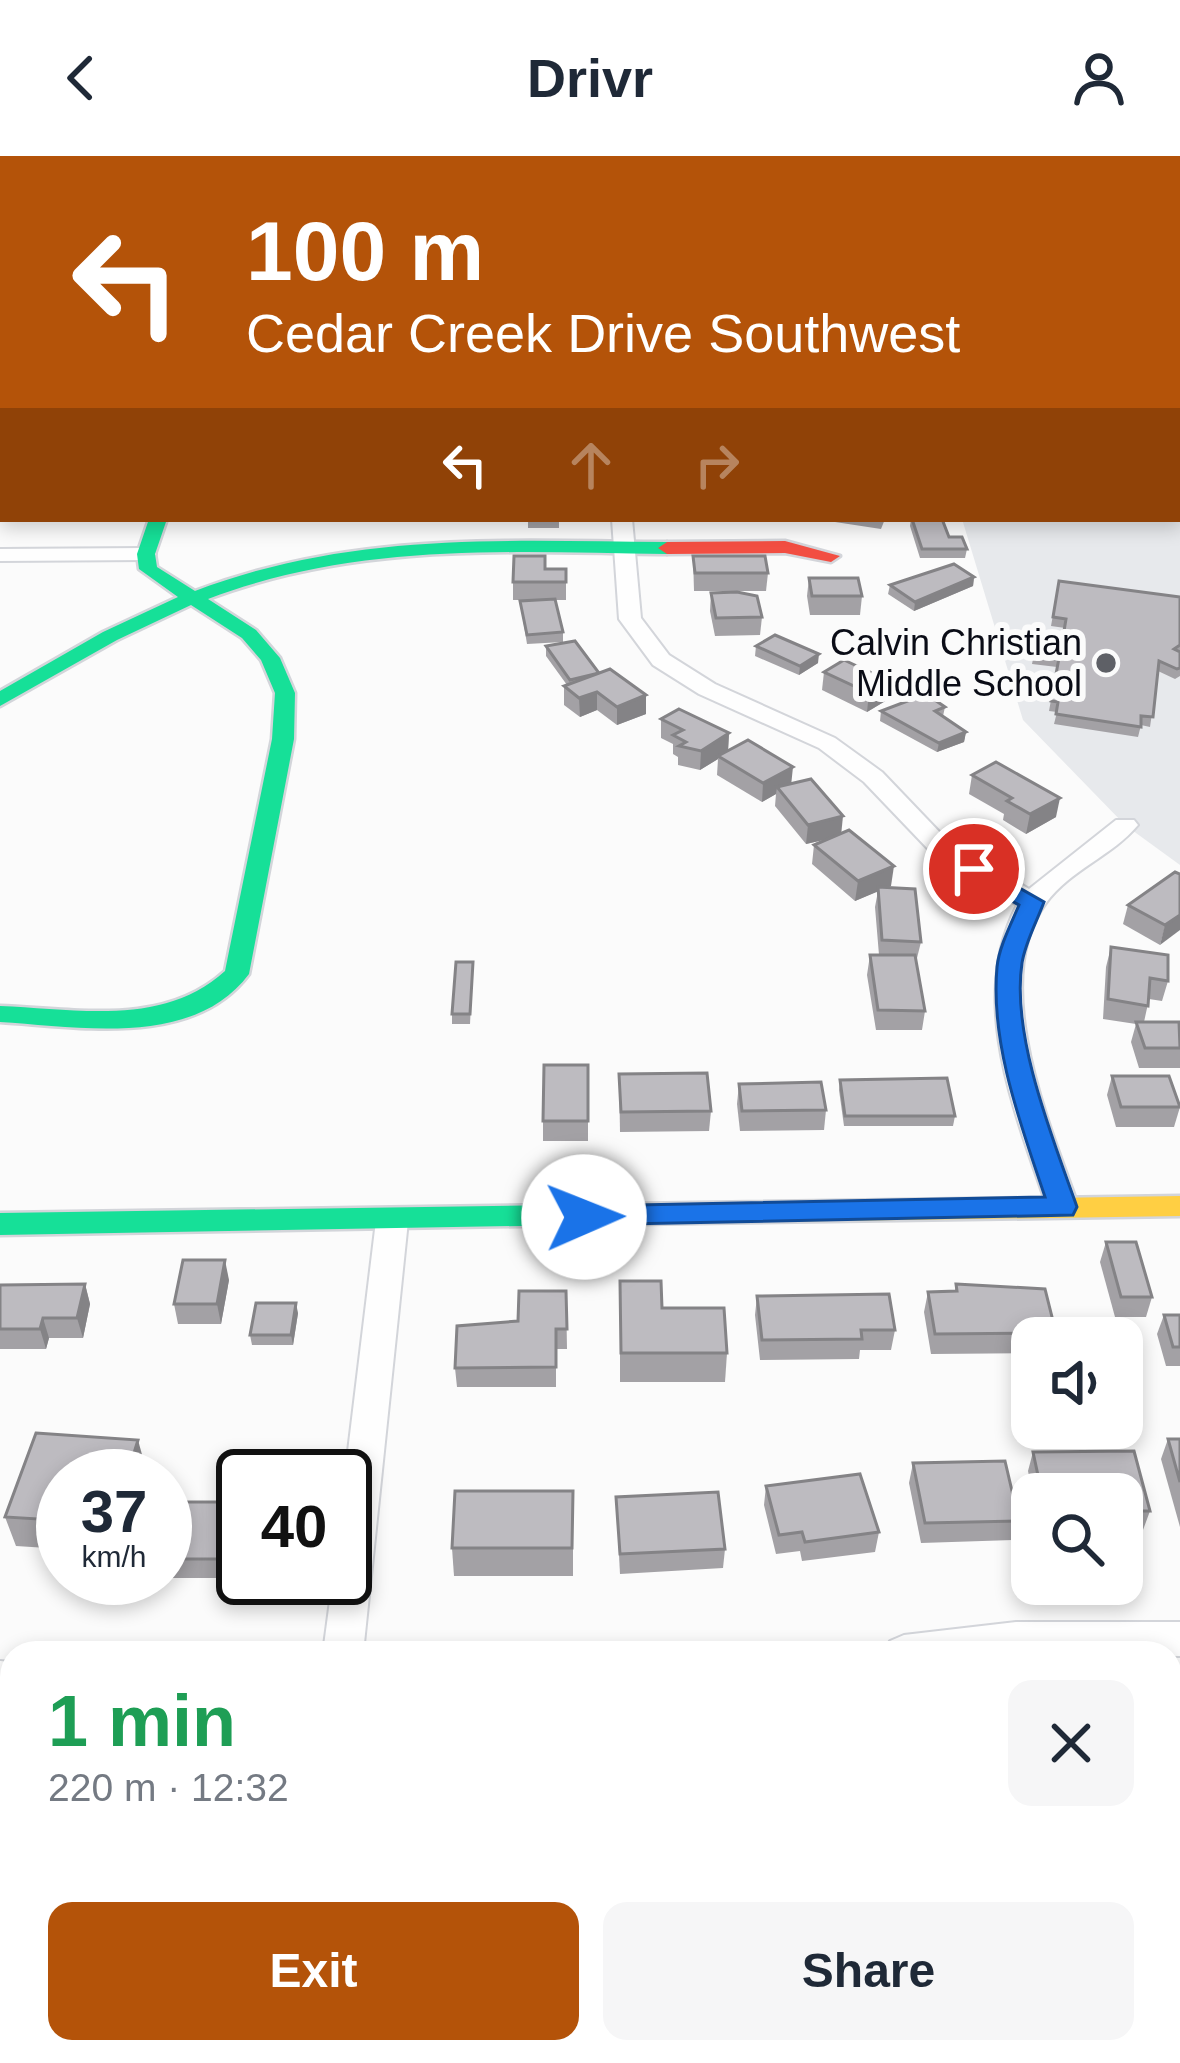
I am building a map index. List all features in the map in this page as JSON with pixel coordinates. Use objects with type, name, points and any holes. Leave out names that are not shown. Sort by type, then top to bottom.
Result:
[{"type":"street","points":[[0,1014],[164,1013],[212,1002],[233,982],[286,707],[282,681],[262,647],[238,625],[156,579],[146,554],[157,522]]},
{"type":"street","points":[[622,522],[630,620],[661,660],[707,689],[827,743],[873,777],[939,846],[1032,902]]},
{"type":"street","points":[[0,700],[49,668],[193,600],[278,568],[352,554],[785,547],[831,556]]},
{"type":"street","points":[[0,555],[146,554]]},
{"type":"street","points":[[1063,1207],[1034,1121],[1010,1018],[1009,963],[1032,902],[1124,825]]},
{"type":"street","points":[[0,1224],[1180,1206]]},
{"type":"street","points":[[344,1641],[392,1221]]},
{"type":"street","points":[[1022,1641],[1180,1639]]},
{"type":"shaded area","points":[[963,522],[1180,522],[1180,865],[1125,825],[1023,720]]},
{"type":"building","points":[[913,522],[943,522],[949,537],[962,537],[967,549],[922,549]]},
{"type":"building","points":[[514,556],[545,556],[545,569],[566,569],[566,582],[513,582]]},
{"type":"building","points":[[693,556],[765,556],[768,573],[695,573]]},
{"type":"building","points":[[954,564],[974,577],[915,602],[890,585]]},
{"type":"building","points":[[809,578],[858,578],[862,596],[812,596]]},
{"type":"building","name":"Calvin Christian Middle School","points":[[1059,581],[1180,597],[1180,645],[1174,649],[1180,652],[1180,668],[1159,661],[1153,717],[1141,716],[1141,727],[1056,714],[1058,702],[1051,701],[1059,658],[1034,654],[1038,634],[1063,637],[1066,619],[1053,617]]},
{"type":"building","points":[[711,593],[757,596],[762,617],[716,618]]},
{"type":"building","points":[[555,599],[563,632],[527,635],[520,601]]},
{"type":"building","points":[[775,635],[819,654],[800,666],[756,646]]},
{"type":"building","points":[[575,641],[599,673],[570,680],[546,646]]},
{"type":"building","points":[[844,660],[889,681],[869,693],[824,672]]},
{"type":"building","points":[[610,669],[646,695],[617,707],[597,692],[579,698],[564,686]]},
{"type":"building","points":[[926,694],[945,707],[935,711],[966,732],[939,743],[881,711]]},
{"type":"building","points":[[679,709],[729,733],[701,751],[679,746],[686,742],[673,735],[683,730],[661,719]]},
{"type":"building","points":[[748,740],[793,767],[763,783],[718,756]]},
{"type":"building","points":[[996,762],[1060,798],[1030,814],[972,775]]},
{"type":"building","points":[[811,779],[843,816],[808,825],[777,787]]},
{"type":"building","points":[[849,830],[894,866],[858,881],[814,845]]},
{"type":"building","points":[[1175,872],[1180,874],[1180,915],[1165,925],[1128,905]]},
{"type":"building","points":[[878,887],[915,889],[921,942],[882,940]]},
{"type":"building","points":[[1111,947],[1168,955],[1168,981],[1150,978],[1148,1006],[1108,999]]},
{"type":"building","points":[[870,955],[915,955],[925,1011],[878,1010]]},
{"type":"building","points":[[456,962],[473,962],[470,1014],[452,1014]]},
{"type":"building","points":[[1136,1022],[1179,1022],[1180,1048],[1145,1048]]},
{"type":"building","points":[[544,1065],[588,1065],[588,1121],[543,1121]]},
{"type":"building","points":[[707,1073],[711,1111],[621,1112],[619,1074]]},
{"type":"building","points":[[1112,1076],[1169,1076],[1180,1107],[1121,1107]]},
{"type":"building","points":[[947,1078],[955,1116],[845,1116],[840,1080]]},
{"type":"building","points":[[821,1082],[826,1110],[742,1111],[739,1084]]},
{"type":"building","points":[[1106,1242],[1136,1242],[1152,1297],[1121,1297]]},
{"type":"building","points":[[183,1260],[225,1260],[217,1304],[174,1304]]},
{"type":"building","points":[[620,1281],[661,1281],[662,1308],[724,1308],[727,1353],[621,1353]]},
{"type":"building","points":[[85,1284],[77,1318],[43,1318],[40,1329],[0,1329],[0,1285]]},
{"type":"building","points":[[956,1284],[1045,1289],[1052,1317],[1011,1317],[1011,1333],[935,1334],[928,1292],[957,1291]]},
{"type":"building","points":[[519,1291],[566,1291],[567,1329],[556,1329],[556,1367],[455,1368],[457,1326],[518,1321]]},
{"type":"building","points":[[889,1294],[895,1330],[861,1330],[862,1339],[762,1340],[757,1296]]},
{"type":"building","points":[[256,1303],[296,1303],[291,1335],[250,1335]]},
{"type":"building","points":[[1164,1315],[1180,1315],[1180,1347],[1173,1347]]},
{"type":"building","points":[[36,1433],[138,1440],[135,1449],[36,1449],[36,1519],[5,1517]]},
{"type":"building","points":[[1168,1439],[1180,1439],[1180,1482]]},
{"type":"building","points":[[1134,1451],[1140,1473],[1038,1473],[1033,1452]]},
{"type":"building","points":[[1005,1461],[1011,1521],[925,1523],[913,1463]]},
{"type":"building","points":[[860,1474],[879,1532],[805,1542],[802,1532],[779,1535],[766,1486]]},
{"type":"building","points":[[1143,1485],[1150,1511],[1143,1511]]},
{"type":"building","points":[[455,1491],[573,1491],[572,1548],[452,1548]]},
{"type":"building","points":[[718,1492],[725,1549],[620,1554],[616,1497]]},
{"type":"building","points":[[192,1502],[216,1502],[216,1559],[192,1559]]},
{"type":"traffic: fast","points":[[0,1014],[93,1019],[159,1015],[189,1008],[215,994],[237,974],[283,739],[285,693],[270,658],[249,634],[148,569],[146,554],[157,522]]},
{"type":"traffic: fast","points":[[0,700],[148,617],[228,584],[309,561],[442,546],[667,548]]},
{"type":"traffic: fast","points":[[0,1224],[632,1214]]},
{"type":"traffic: slow","points":[[632,1214],[1180,1206]]},
{"type":"traffic: jam","points":[[667,548],[785,547],[831,556]]},
{"type":"place","name":"Calvin Christian Middle School","points":[[1106,663]]},
{"type":"route","points":[[584,1217],[1063,1207],[1034,1121],[1010,1018],[1009,963],[1019,926],[1032,902],[974,869]]}]
